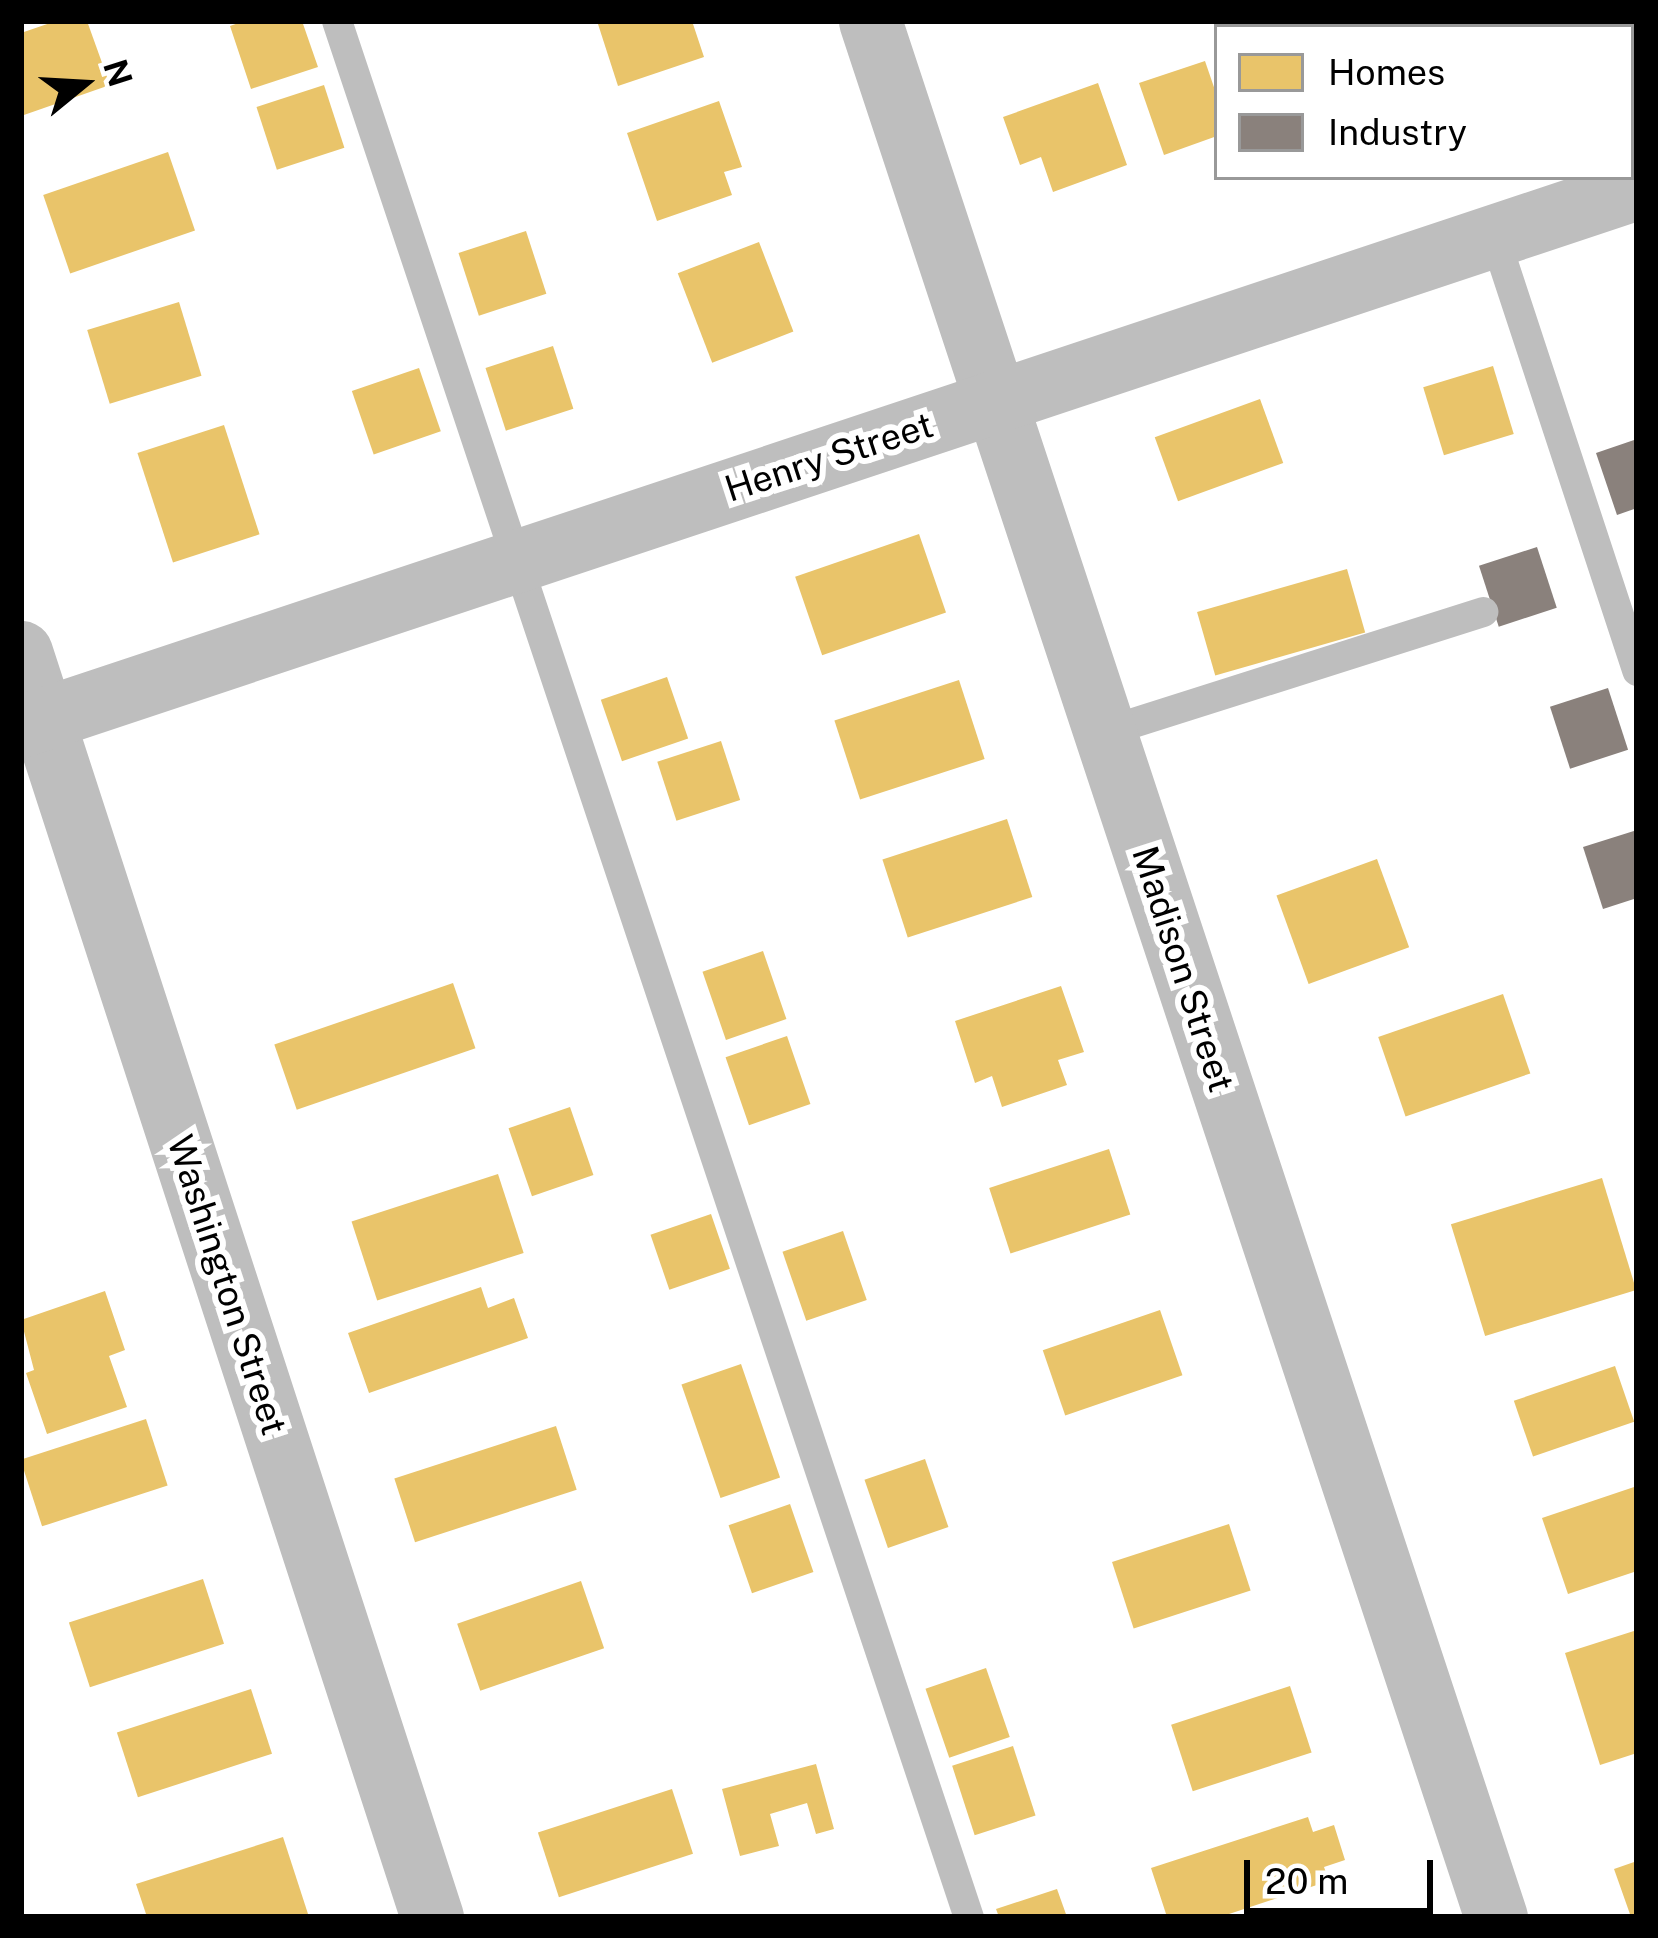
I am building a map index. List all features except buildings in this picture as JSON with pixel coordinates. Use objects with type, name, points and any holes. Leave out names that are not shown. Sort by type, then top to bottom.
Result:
[{"type":"street","name":"Madison Street","points":[[870,21],[1496,1917]]},
{"type":"street","name":"Henry Street","points":[[32,722],[1637,188]]},
{"type":"street","name":"Washington Street","points":[[21,652],[32,722],[432,1917]]},
{"type":"lane","points":[[337,21],[969,1917]]},
{"type":"lane","points":[[1494,235],[1637,671]]},
{"type":"lane","points":[[1105,732],[1483,613]]}]
